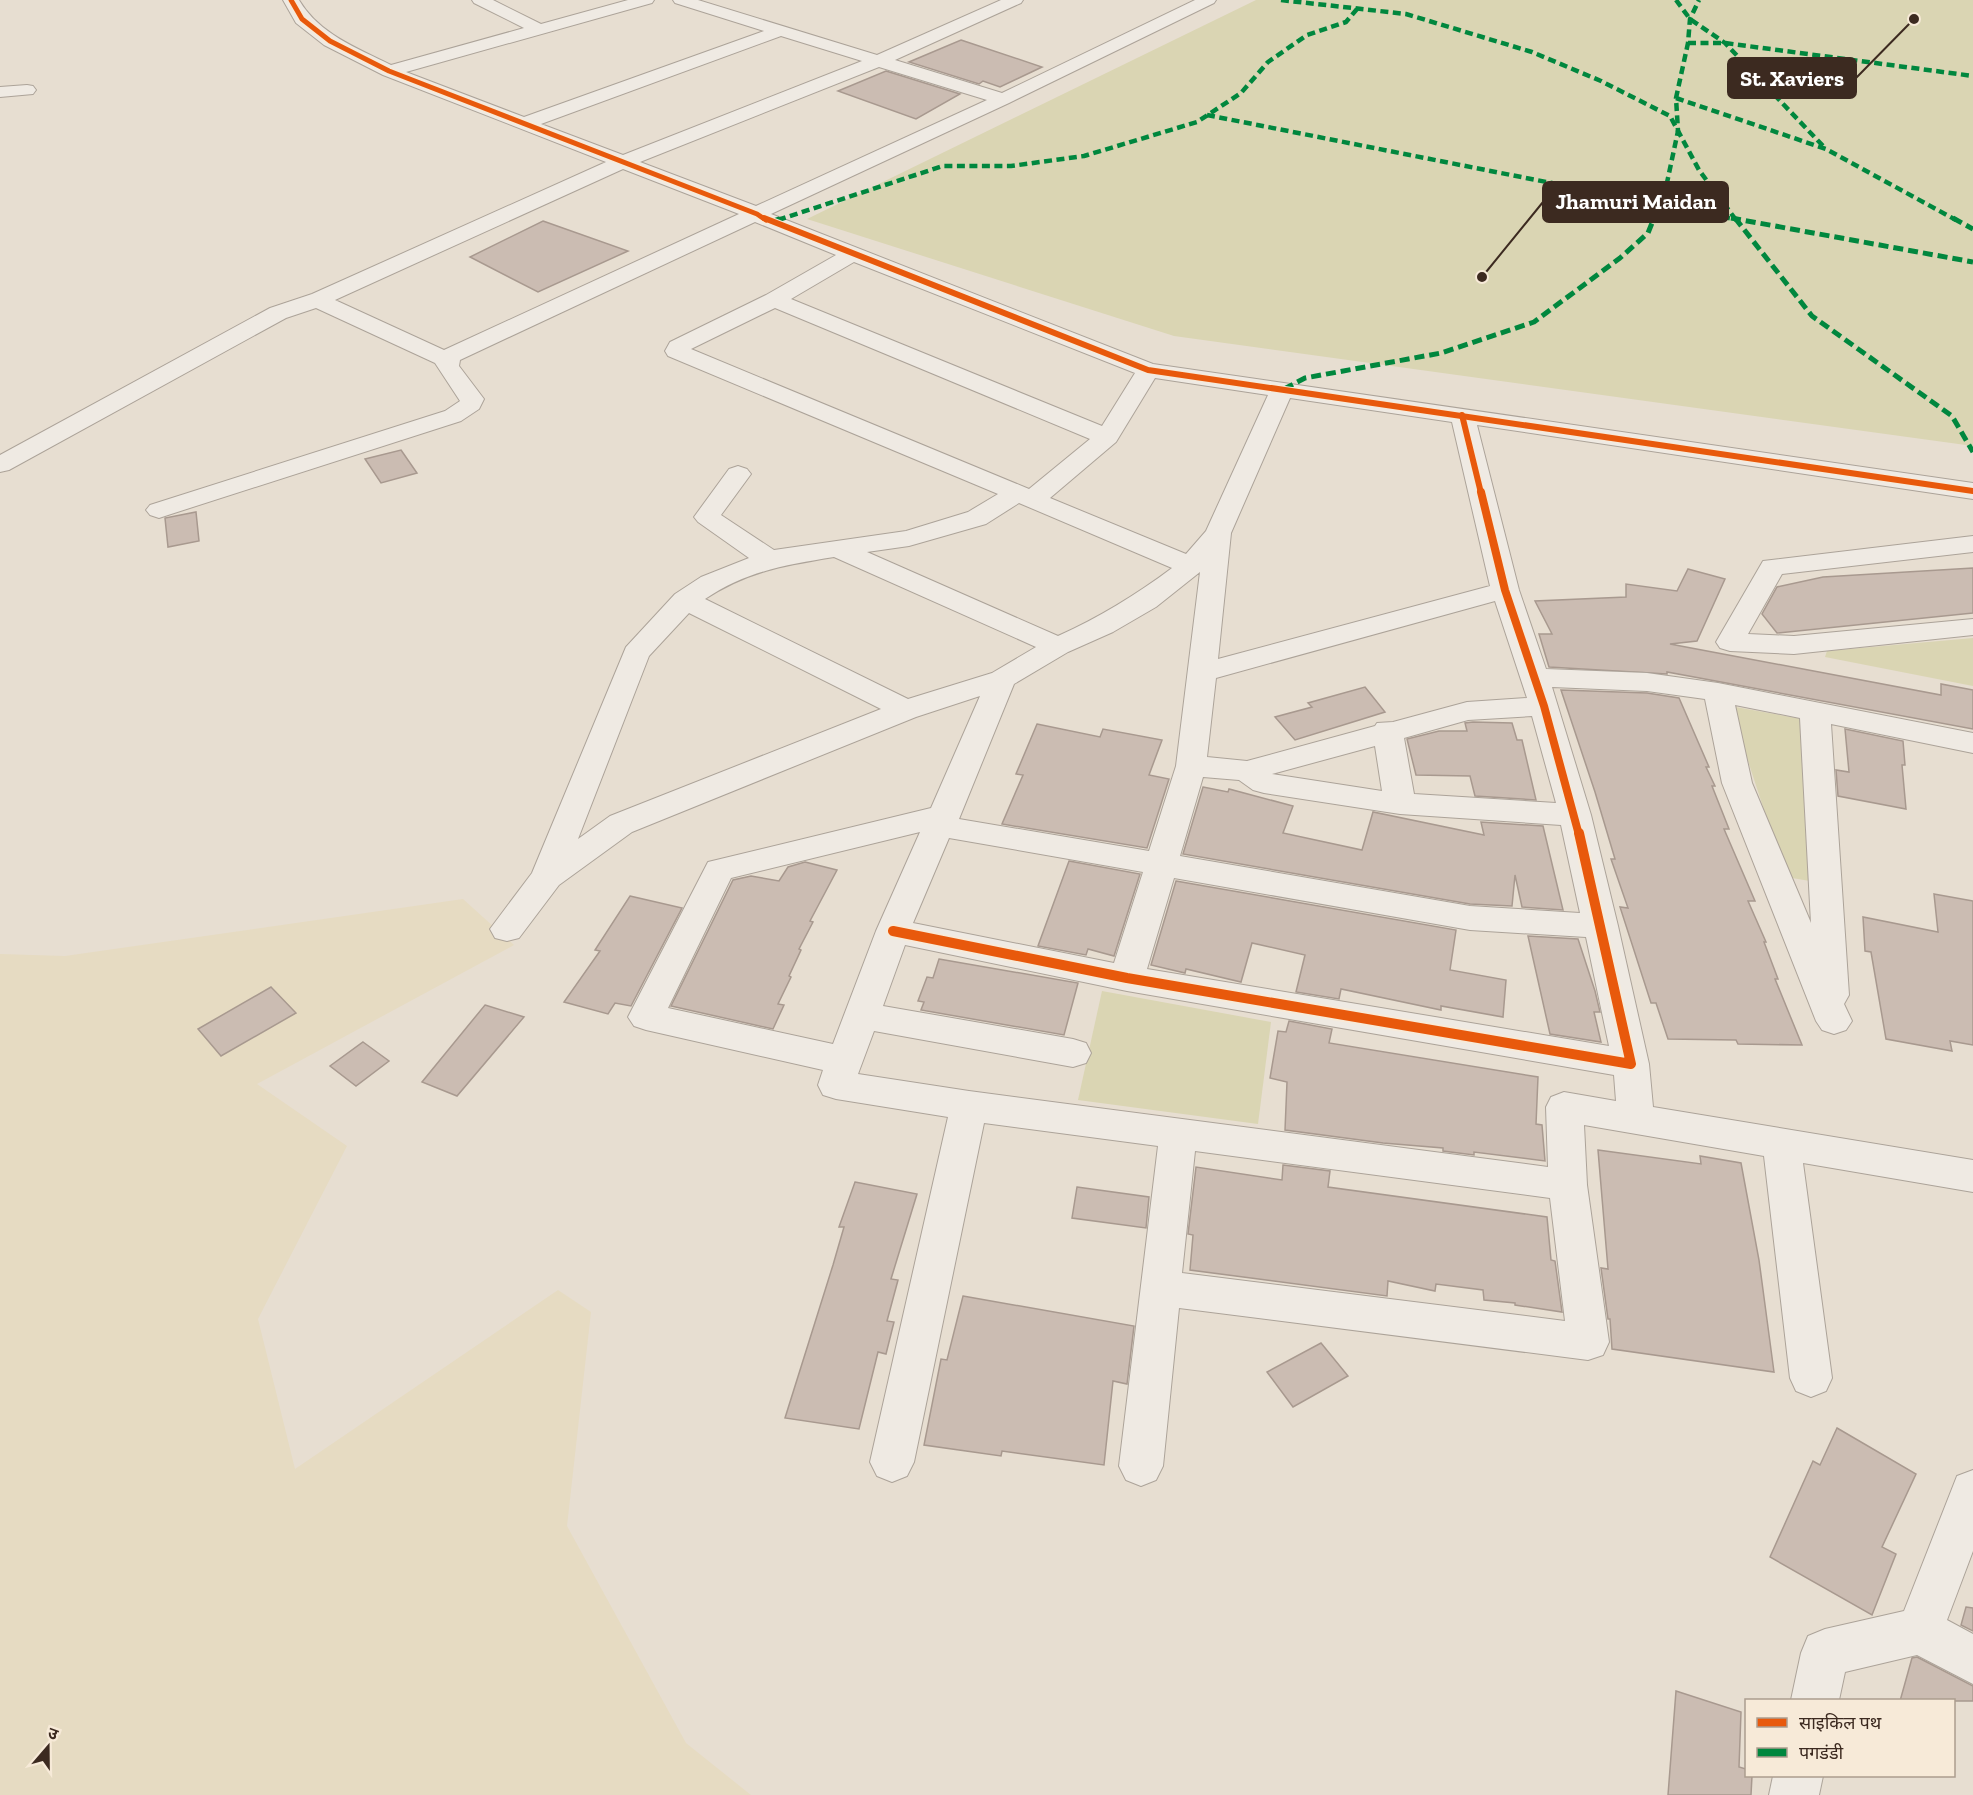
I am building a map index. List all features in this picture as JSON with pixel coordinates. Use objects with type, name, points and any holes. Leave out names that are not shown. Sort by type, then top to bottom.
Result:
[{"type":"street","points":[[291,0],[302,20],[330,41],[389,71],[757,214],[770,222],[1148,370],[1973,491]]},
{"type":"street","points":[[480,0],[539,29]]},
{"type":"street","points":[[389,71],[646,0]]},
{"type":"street","points":[[681,0],[1003,99]]},
{"type":"street","points":[[0,465],[278,313],[320,298],[622,162],[878,61],[1015,0]]},
{"type":"street","points":[[159,510],[453,416],[471,404],[472,399],[447,366],[447,360],[452,355],[1003,99],[1208,0]]},
{"type":"street","points":[[523,124],[780,31]]},
{"type":"street","points":[[0,92],[27,90]]},
{"type":"street","points":[[853,254],[774,300],[678,347],[676,351],[1191,566]]},
{"type":"street","points":[[320,298],[321,302],[447,360]]},
{"type":"street","points":[[774,300],[1107,437]]},
{"type":"street","points":[[507,929],[546,877],[636,653],[685,600],[711,583],[769,559],[909,538],[977,518],[1025,496],[1107,437],[1148,370]]},
{"type":"street","points":[[546,877],[621,824],[906,710],[1002,679],[1058,646],[1103,626],[1146,601],[1191,566],[1218,533],[1281,391]]},
{"type":"street","points":[[1462,415],[1505,590],[1540,692],[1575,815],[1631,1064],[1636,1120]]},
{"type":"street","points":[[738,474],[707,518],[769,559]]},
{"type":"street","points":[[1127,978],[1191,766],[1218,533]]},
{"type":"street","points":[[1973,544],[1773,567],[1730,642],[1794,645],[1973,627]]},
{"type":"street","points":[[835,548],[1058,646]]},
{"type":"street","points":[[1203,672],[1505,590]]},
{"type":"street","points":[[685,600],[906,710]]},
{"type":"street","points":[[1002,679],[893,932],[836,1085],[969,1106],[1568,1185]]},
{"type":"street","points":[[1191,766],[1247,771],[1388,730],[1540,692],[1647,682],[1718,692],[1973,743]]},
{"type":"street","points":[[1718,692],[1737,783],[1834,1021],[1815,713]]},
{"type":"street","points":[[1388,730],[1400,804]]},
{"type":"street","points":[[1247,771],[1264,783],[1400,804],[1575,815]]},
{"type":"street","points":[[846,1061],[646,1017],[719,870],[942,820],[1160,865],[1470,918],[1601,926]]},
{"type":"street","points":[[893,932],[1127,978],[1631,1064]]},
{"type":"street","points":[[862,1016],[1073,1053]]},
{"type":"street","points":[[892,1462],[969,1106]]},
{"type":"street","points":[[1161,1288],[1588,1342],[1568,1185],[1564,1107],[1973,1176]]},
{"type":"street","points":[[1141,1466],[1178,1134]]},
{"type":"street","points":[[1782,1145],[1811,1378]]},
{"type":"street","points":[[1920,1631],[1973,1491]]},
{"type":"street","points":[[1815,1699],[1825,1653],[1920,1631],[1973,1660]]},
{"type":"street","points":[[1794,1795],[1798,1777]]},
{"type":"shaded area","points":[[1256,0],[1973,0],[1973,446],[1174,336],[807,219]]},
{"type":"shaded area","points":[[1973,638],[1973,686],[1825,657],[1827,651]]},
{"type":"shaded area","points":[[1730,706],[1802,719],[1816,882],[1786,877]]},
{"type":"shaded area","points":[[463,899],[514,945],[257,1084],[347,1146],[258,1319],[295,1469],[558,1290],[591,1312],[567,1526],[686,1743],[751,1795],[0,1795],[0,954],[65,956]]},
{"type":"shaded area","points":[[1102,991],[1271,1022],[1258,1124],[1078,1100]]},
{"type":"building","points":[[961,40],[1042,67],[1000,87],[983,81],[979,84],[909,62]]},
{"type":"building","points":[[886,71],[960,94],[916,119],[838,91]]},
{"type":"building","points":[[543,221],[628,251],[538,292],[470,257]]},
{"type":"building","points":[[401,450],[417,473],[381,483],[365,459]]},
{"type":"building","points":[[196,512],[199,541],[168,547],[165,518]]},
{"type":"building","points":[[1973,568],[1973,613],[1777,633],[1762,614],[1777,587],[1823,577]]},
{"type":"building","points":[[1688,569],[1725,579],[1697,641],[1670,644],[1941,695],[1941,684],[1973,690],[1973,729],[1667,672],[1667,674],[1549,667],[1539,634],[1552,634],[1535,601],[1626,597],[1626,584],[1677,591]]},
{"type":"building","points":[[1365,687],[1385,712],[1295,740],[1275,717],[1312,707],[1308,703]]},
{"type":"building","points":[[1561,690],[1647,693],[1679,698],[1709,767],[1706,767],[1715,786],[1712,786],[1729,829],[1724,829],[1755,901],[1748,901],[1766,942],[1764,942],[1778,979],[1775,979],[1802,1045],[1738,1044],[1736,1040],[1668,1039],[1656,1003],[1651,1003],[1620,907],[1628,908],[1611,859],[1615,859],[1595,792]]},
{"type":"building","points":[[1465,723],[1512,723],[1517,740],[1522,740],[1536,800],[1475,796],[1470,776],[1416,775],[1407,739],[1439,731],[1467,731]]},
{"type":"building","points":[[1037,724],[1100,737],[1103,729],[1162,740],[1149,775],[1169,779],[1147,848],[1002,824],[1023,775],[1016,774]]},
{"type":"building","points":[[1845,729],[1903,741],[1905,765],[1902,765],[1906,809],[1838,796],[1836,770],[1849,772]]},
{"type":"building","points":[[1203,787],[1228,792],[1229,789],[1293,806],[1283,833],[1362,850],[1373,812],[1484,835],[1481,822],[1543,826],[1563,910],[1522,907],[1515,875],[1512,906],[1470,904],[1183,854]]},
{"type":"building","points":[[1069,861],[1140,874],[1114,956],[1088,949],[1086,955],[1038,946]]},
{"type":"building","points":[[805,862],[837,870],[810,921],[813,922],[799,949],[801,950],[789,976],[791,977],[778,1004],[784,1005],[773,1029],[671,1006],[733,880],[751,876],[779,881],[788,867]]},
{"type":"building","points":[[1176,881],[1456,930],[1450,970],[1506,980],[1503,1017],[1441,1006],[1441,1010],[1341,989],[1339,999],[1296,992],[1305,955],[1252,943],[1241,982],[1186,969],[1185,973],[1151,965]]},
{"type":"building","points":[[1934,894],[1973,901],[1973,1045],[1950,1041],[1952,1051],[1886,1039],[1871,952],[1865,951],[1863,917],[1938,932]]},
{"type":"building","points":[[630,896],[682,908],[631,1006],[615,1003],[608,1014],[564,1002],[600,951],[595,950]]},
{"type":"building","points":[[1528,936],[1578,939],[1600,1012],[1594,1012],[1601,1042],[1550,1034]]},
{"type":"building","points":[[939,959],[1078,983],[1064,1035],[921,1010],[924,1002],[918,1001],[927,977],[933,978]]},
{"type":"building","points":[[271,987],[296,1013],[221,1056],[198,1029]]},
{"type":"building","points":[[485,1005],[524,1017],[457,1096],[422,1082]]},
{"type":"building","points":[[1289,1021],[1332,1029],[1329,1043],[1538,1077],[1536,1124],[1542,1125],[1545,1161],[1474,1152],[1474,1155],[1443,1151],[1443,1148],[1383,1143],[1285,1130],[1287,1082],[1270,1078],[1278,1031],[1286,1032]]},
{"type":"building","points":[[363,1042],[389,1061],[356,1086],[330,1066]]},
{"type":"building","points":[[1598,1150],[1701,1164],[1700,1156],[1741,1163],[1759,1260],[1774,1372],[1612,1349],[1610,1319],[1608,1319],[1601,1268],[1608,1269]]},
{"type":"building","points":[[1283,1165],[1330,1171],[1328,1187],[1547,1217],[1551,1260],[1555,1261],[1562,1312],[1484,1300],[1483,1290],[1436,1284],[1435,1291],[1388,1281],[1387,1296],[1190,1270],[1193,1235],[1188,1234],[1196,1167],[1282,1180]]},
{"type":"building","points":[[855,1182],[917,1194],[891,1279],[898,1280],[887,1321],[894,1322],[886,1354],[878,1352],[859,1429],[785,1418],[844,1227],[839,1227]]},
{"type":"building","points":[[1077,1187],[1149,1197],[1146,1228],[1072,1218]]},
{"type":"building","points":[[963,1296],[1134,1326],[1127,1384],[1113,1381],[1104,1465],[1002,1451],[1001,1456],[924,1445],[941,1359],[947,1360]]},
{"type":"building","points":[[1321,1343],[1348,1376],[1293,1407],[1267,1372]]},
{"type":"building","points":[[1837,1428],[1916,1474],[1882,1547],[1896,1554],[1872,1615],[1770,1557],[1813,1461],[1820,1465]]},
{"type":"building","points":[[1966,1607],[1973,1608],[1973,1631],[1961,1625]]},
{"type":"building","points":[[1917,1657],[1973,1686],[1973,1701],[1901,1699],[1912,1658]]},
{"type":"building","points":[[1676,1691],[1741,1712],[1739,1767],[1745,1769],[1745,1777],[1752,1777],[1751,1795],[1668,1795]]},
{"type":"marked path","points":[[1281,0],[1406,14],[1532,52],[1601,81],[1670,116],[1699,170],[1773,269],[1812,316],[1952,416],[1973,452]]},
{"type":"marked path","points":[[1676,0],[1690,19],[1725,43],[1824,147]]},
{"type":"marked path","points":[[1284,389],[1305,378],[1441,353],[1534,322],[1620,258],[1648,233],[1665,192],[1678,131],[1676,98],[1688,43],[1690,19],[1699,0]]},
{"type":"marked path","points":[[770,222],[943,166],[1011,166],[1084,156],[1197,122],[1241,93],[1268,62],[1307,35],[1346,22],[1357,9]]},
{"type":"marked path","points":[[1688,43],[1725,43],[1973,76]]},
{"type":"marked path","points":[[1676,98],[1826,149],[1973,229]]},
{"type":"marked path","points":[[1207,115],[1659,205],[1973,262]]},
{"type":"cycle path","points":[[291,0],[302,19],[330,41],[389,71],[757,214],[770,222],[1148,370],[1973,491]]},
{"type":"cycle path","points":[[893,931],[1127,978],[1631,1064],[1575,815],[1544,706],[1505,590],[1462,415]]},
{"type":"place","name":"St. Xaviers","points":[[1914,19]]},
{"type":"place","name":"Jhamuri Maidan","points":[[1482,277]]}]
